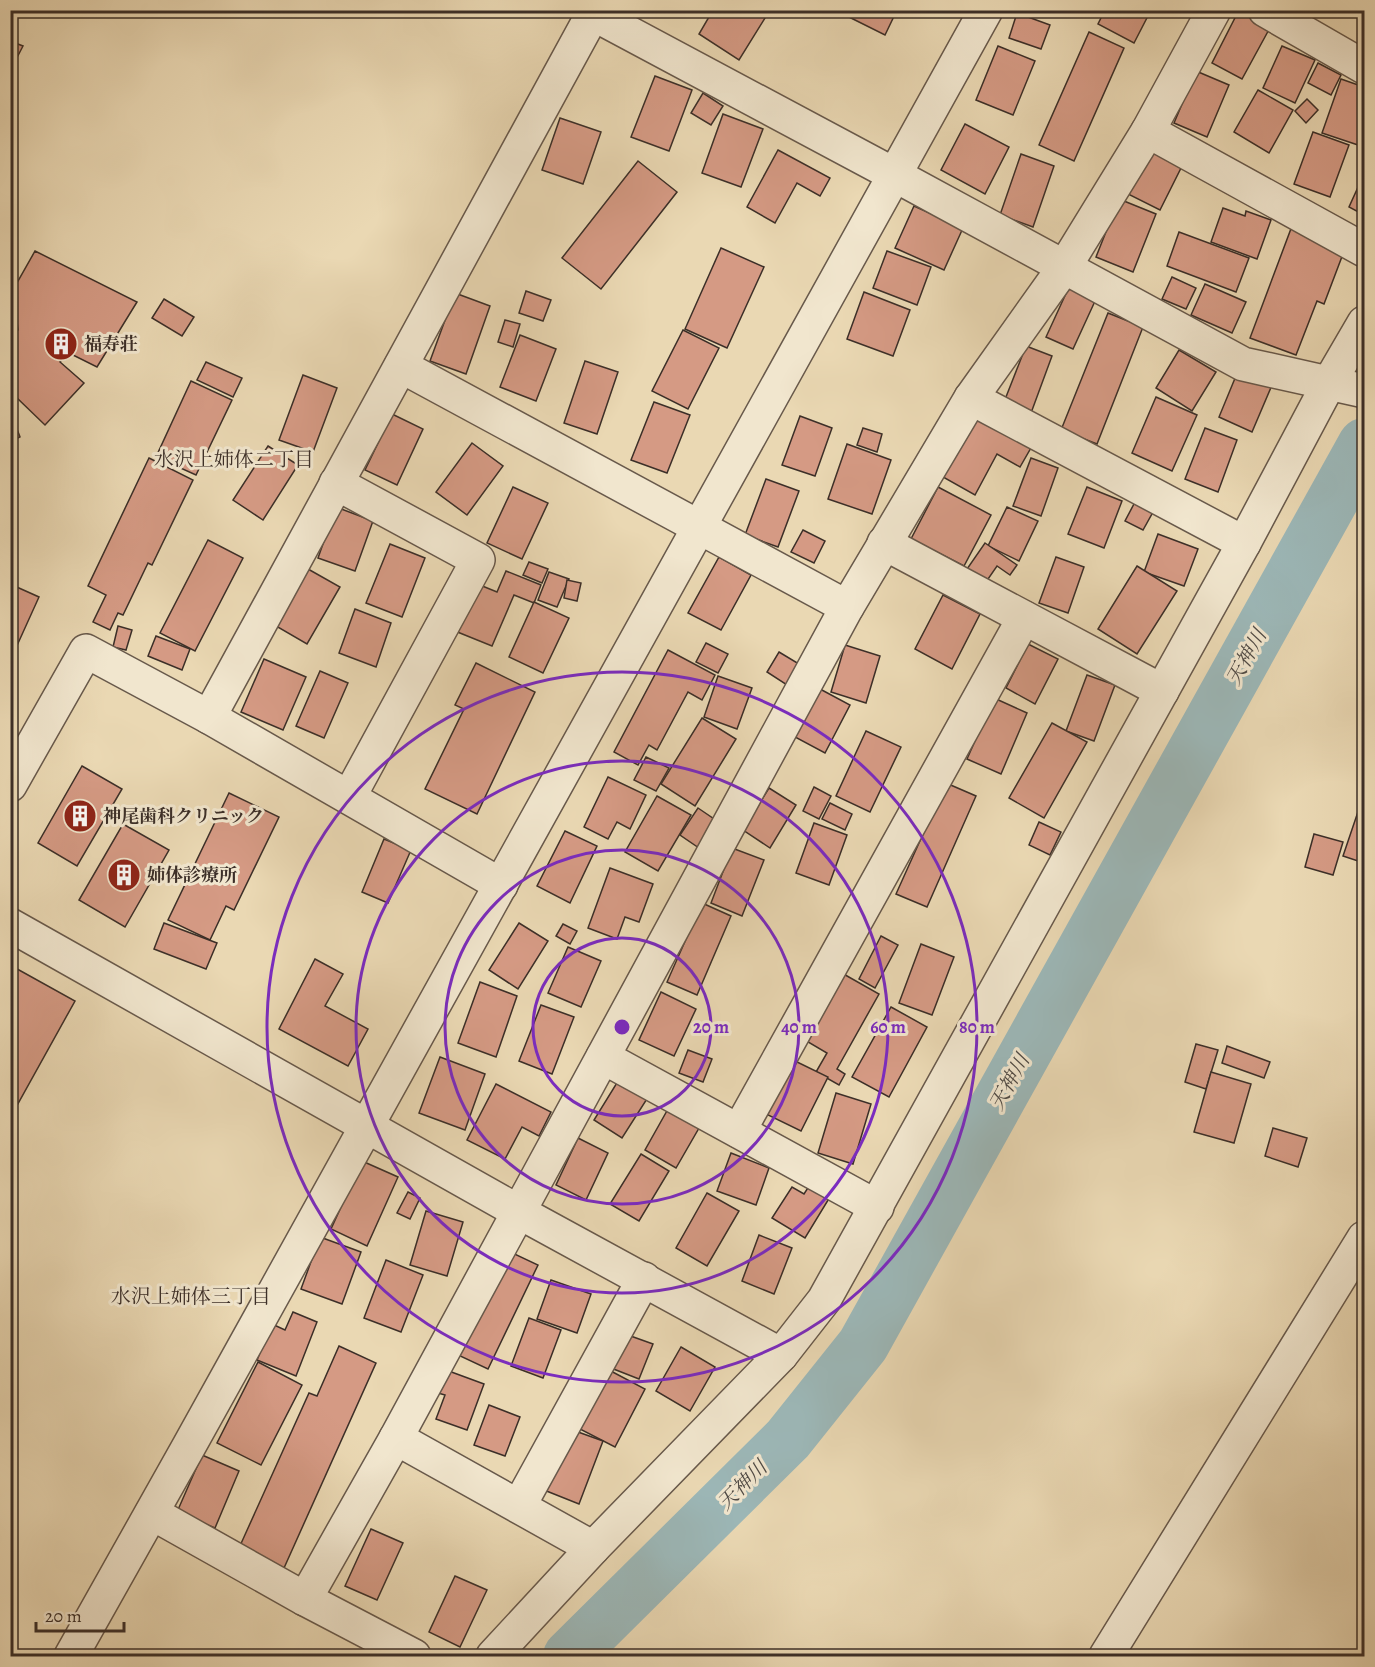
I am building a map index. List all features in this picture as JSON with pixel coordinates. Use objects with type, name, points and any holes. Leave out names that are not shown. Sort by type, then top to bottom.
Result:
[{"type":"street","points":[[71,1656],[367,1128],[893,174],[986,10]]},
{"type":"street","points":[[305,1599],[396,1438],[847,607],[971,398],[1065,266],[1148,131],[1214,10]]},
{"type":"street","points":[[1265,10],[1365,67]]},
{"type":"street","points":[[209,717],[591,12],[1243,364],[1365,391]]},
{"type":"street","points":[[1148,131],[1365,250]]},
{"type":"street","points":[[492,1656],[593,1548],[781,1355],[824,1300],[1244,543],[1329,382],[1365,323]]},
{"type":"street","points":[[401,366],[847,607]]},
{"type":"street","points":[[971,398],[1244,543]]},
{"type":"street","points":[[336,483],[478,560],[349,797]]},
{"type":"street","points":[[884,543],[1162,691]]},
{"type":"street","points":[[739,1131],[1024,618]]},
{"type":"street","points":[[10,785],[86,651],[209,717],[501,885]]},
{"type":"street","points":[[10,925],[367,1128],[781,1355]]},
{"type":"street","points":[[603,1057],[877,1207]]},
{"type":"street","points":[[1106,1656],[1365,1238]]},
{"type":"street","points":[[519,1506],[644,1279]]},
{"type":"street","points":[[396,1438],[593,1548]]},
{"type":"street","points":[[152,1513],[305,1599],[414,1656]]},
{"type":"building","points":[[713,10],[770,10],[739,60],[699,34]]},
{"type":"building","points":[[849,10],[897,10],[885,35],[847,16]]},
{"type":"building","points":[[1105,10],[1151,10],[1134,43],[1098,24]]},
{"type":"building","points":[[1239,10],[1246,10],[1272,24],[1242,79],[1212,63]]},
{"type":"building","points":[[1335,10],[1364,10],[1361,19]]},
{"type":"building","points":[[1017,13],[1050,25],[1041,49],[1009,38]]},
{"type":"building","points":[[1089,32],[1124,48],[1074,161],[1039,145]]},
{"type":"building","points":[[10,41],[23,46],[10,71]]},
{"type":"building","points":[[998,46],[1035,61],[1013,115],[976,100]]},
{"type":"building","points":[[1282,46],[1315,60],[1295,103],[1263,88]]},
{"type":"building","points":[[1318,63],[1341,75],[1331,95],[1308,83]]},
{"type":"building","points":[[1196,71],[1229,85],[1207,137],[1174,123]]},
{"type":"building","points":[[655,76],[692,90],[669,151],[631,137]]},
{"type":"building","points":[[1341,79],[1364,87],[1364,135],[1361,146],[1322,133]]},
{"type":"building","points":[[1258,90],[1293,110],[1269,153],[1234,132]]},
{"type":"building","points":[[703,93],[723,106],[711,125],[691,113]]},
{"type":"building","points":[[1307,99],[1318,110],[1306,123],[1295,111]]},
{"type":"building","points":[[723,114],[763,129],[741,187],[702,173]]},
{"type":"building","points":[[560,118],[601,132],[583,184],[542,170]]},
{"type":"building","points":[[965,124],[1009,147],[985,194],[941,170]]},
{"type":"building","points":[[1313,132],[1349,145],[1330,197],[1294,184]]},
{"type":"building","points":[[1152,148],[1183,164],[1160,210],[1128,194]]},
{"type":"building","points":[[778,150],[830,178],[820,196],[797,183],[775,223],[747,207]]},
{"type":"building","points":[[1021,154],[1054,166],[1033,227],[1000,215]]},
{"type":"building","points":[[638,161],[677,192],[601,289],[562,258]]},
{"type":"building","points":[[1364,174],[1364,215],[1349,207]]},
{"type":"building","points":[[1119,199],[1156,214],[1133,272],[1096,257]]},
{"type":"building","points":[[914,206],[963,228],[944,270],[895,248]]},
{"type":"building","points":[[1223,208],[1245,216],[1246,211],[1271,220],[1257,259],[1211,242]]},
{"type":"building","points":[[1292,226],[1346,246],[1324,304],[1317,301],[1296,355],[1250,338]]},
{"type":"building","points":[[1179,232],[1249,258],[1236,292],[1167,266]]},
{"type":"building","points":[[721,248],[764,267],[727,348],[685,329]]},
{"type":"building","name":"福寿荘","points":[[35,251],[137,302],[97,367],[67,352],[60,362],[84,383],[45,425],[17,398],[10,403],[10,336],[18,330],[13,290]]},
{"type":"building","points":[[887,251],[931,267],[917,305],[873,288]]},
{"type":"building","points":[[1172,277],[1196,288],[1186,309],[1162,299]]},
{"type":"building","points":[[1205,284],[1246,302],[1232,333],[1191,315]]},
{"type":"building","points":[[1069,287],[1096,299],[1073,349],[1046,337]]},
{"type":"building","points":[[526,291],[551,300],[543,321],[519,313]]},
{"type":"building","points":[[864,292],[910,310],[893,356],[847,339]]},
{"type":"building","points":[[455,293],[490,306],[466,374],[430,361]]},
{"type":"building","points":[[164,299],[194,317],[182,336],[152,318]]},
{"type":"building","points":[[1108,313],[1143,327],[1097,444],[1061,430]]},
{"type":"building","points":[[505,320],[520,324],[513,347],[498,342]]},
{"type":"building","points":[[683,330],[719,348],[688,409],[652,391]]},
{"type":"building","points":[[520,335],[556,349],[536,401],[500,387]]},
{"type":"building","points":[[1026,346],[1052,356],[1031,413],[1004,402]]},
{"type":"building","points":[[1179,350],[1216,372],[1192,411],[1156,388]]},
{"type":"building","points":[[585,361],[618,372],[597,434],[564,423]]},
{"type":"building","points":[[206,362],[242,378],[233,397],[197,380]]},
{"type":"building","points":[[1238,371],[1272,385],[1252,432],[1219,417]]},
{"type":"building","points":[[303,375],[337,388],[313,452],[279,440]]},
{"type":"building","points":[[191,381],[232,400],[196,475],[156,457]]},
{"type":"building","points":[[1156,397],[1197,415],[1172,471],[1132,453]]},
{"type":"building","points":[[654,402],[690,415],[667,473],[631,460]]},
{"type":"building","points":[[10,411],[20,437],[10,442]]},
{"type":"building","points":[[392,414],[423,429],[397,485],[365,470]]},
{"type":"building","points":[[977,415],[1032,446],[1020,467],[997,454],[975,495],[943,477]]},
{"type":"building","points":[[800,416],[832,428],[815,476],[782,465]]},
{"type":"building","points":[[863,428],[882,434],[877,452],[857,445]]},
{"type":"building","points":[[1205,428],[1237,440],[1218,492],[1185,479]]},
{"type":"building","points":[[472,443],[503,466],[467,515],[436,492]]},
{"type":"building","points":[[847,444],[891,460],[872,514],[828,499]]},
{"type":"building","points":[[268,446],[298,465],[263,520],[233,500]]},
{"type":"building","points":[[149,458],[193,480],[152,565],[148,563],[123,615],[118,613],[110,630],[93,622],[106,595],[88,586]]},
{"type":"building","points":[[1031,458],[1058,468],[1041,516],[1013,506]]},
{"type":"building","points":[[766,479],[799,491],[778,547],[745,535]]},
{"type":"building","points":[[513,487],[548,503],[522,559],[487,543]]},
{"type":"building","points":[[938,487],[991,515],[964,566],[911,539]]},
{"type":"building","points":[[1087,487],[1122,501],[1104,548],[1068,534]]},
{"type":"building","points":[[1135,502],[1153,512],[1143,530],[1125,521]]},
{"type":"building","points":[[336,507],[373,521],[355,571],[318,558]]},
{"type":"building","points":[[1007,507],[1038,521],[1019,561],[988,546]]},
{"type":"building","points":[[803,530],[825,541],[814,563],[791,552]]},
{"type":"building","points":[[1158,534],[1198,549],[1184,586],[1144,572]]},
{"type":"building","points":[[208,540],[243,558],[195,651],[160,633]]},
{"type":"building","points":[[985,543],[1017,565],[1010,575],[997,566],[986,582],[967,569]]},
{"type":"building","points":[[390,544],[425,558],[402,617],[366,603]]},
{"type":"building","points":[[719,557],[751,575],[721,630],[688,613]]},
{"type":"building","points":[[1056,557],[1084,567],[1068,613],[1039,603]]},
{"type":"building","points":[[529,562],[548,569],[542,583],[523,575]]},
{"type":"building","points":[[1137,566],[1177,591],[1137,654],[1098,629]]},
{"type":"building","points":[[308,569],[340,587],[307,644],[276,626]]},
{"type":"building","points":[[506,571],[541,585],[534,603],[514,595],[492,646],[455,631],[475,583],[497,592]]},
{"type":"building","points":[[549,572],[569,579],[557,607],[538,600]]},
{"type":"building","points":[[567,580],[581,583],[577,601],[564,598]]},
{"type":"building","points":[[10,584],[39,597],[10,661]]},
{"type":"building","points":[[943,595],[980,614],[952,669],[915,649]]},
{"type":"building","points":[[534,602],[569,618],[543,673],[509,657]]},
{"type":"building","points":[[355,609],[391,623],[376,667],[339,653]]},
{"type":"building","points":[[118,626],[132,630],[126,650],[113,647]]},
{"type":"building","points":[[156,636],[190,649],[182,670],[148,656]]},
{"type":"building","points":[[706,643],[728,654],[718,673],[696,662]]},
{"type":"building","points":[[1028,644],[1058,659],[1035,704],[1006,688]]},
{"type":"building","points":[[845,645],[880,656],[866,703],[831,692]]},
{"type":"building","points":[[668,650],[715,675],[702,700],[688,692],[657,750],[649,745],[638,765],[614,752]]},
{"type":"building","points":[[779,652],[799,664],[787,685],[767,672]]},
{"type":"building","points":[[264,659],[306,677],[283,730],[241,712]]},
{"type":"building","points":[[476,663],[535,692],[477,814],[425,789],[464,709],[455,705]]},
{"type":"building","points":[[320,671],[348,683],[324,738],[296,726]]},
{"type":"building","points":[[1087,675],[1115,685],[1094,741],[1066,731]]},
{"type":"building","points":[[718,676],[752,688],[737,729],[704,717]]},
{"type":"building","points":[[820,689],[850,705],[825,753],[795,737]]},
{"type":"building","points":[[994,698],[1027,713],[1001,774],[967,759]]},
{"type":"building","points":[[702,718],[736,739],[695,806],[661,784]]},
{"type":"building","points":[[1052,723],[1087,742],[1044,818],[1009,798]]},
{"type":"building","points":[[866,731],[901,747],[870,812],[836,796]]},
{"type":"building","points":[[646,757],[669,768],[656,791],[634,780]]},
{"type":"building","name":"神尾歯科クリニック","points":[[82,766],[122,789],[77,866],[38,843]]},
{"type":"building","points":[[608,777],[646,795],[630,829],[617,822],[608,839],[584,827]]},
{"type":"building","points":[[946,783],[976,796],[927,907],[896,894]]},
{"type":"building","points":[[814,787],[831,796],[819,819],[803,811]]},
{"type":"building","points":[[769,788],[796,805],[770,848],[743,830]]},
{"type":"building","points":[[229,793],[279,817],[234,910],[226,906],[210,940],[168,920]]},
{"type":"building","points":[[1364,794],[1364,863],[1343,856]]},
{"type":"building","points":[[657,796],[691,815],[658,871],[625,852]]},
{"type":"building","points":[[830,803],[852,814],[845,830],[822,819]]},
{"type":"building","points":[[698,808],[717,821],[699,848],[680,835]]},
{"type":"building","points":[[1039,822],[1061,832],[1050,855],[1029,845]]},
{"type":"building","points":[[814,823],[847,835],[829,885],[796,873]]},
{"type":"building","name":"姉体診療所","points":[[123,824],[169,850],[125,927],[79,900]]},
{"type":"building","points":[[565,831],[597,846],[570,903],[537,886]]},
{"type":"building","points":[[1314,834],[1343,842],[1333,875],[1305,867]]},
{"type":"building","points":[[384,839],[411,850],[388,903],[362,892]]},
{"type":"building","points":[[732,848],[764,860],[742,916],[711,903]]},
{"type":"building","points":[[610,868],[653,884],[639,922],[625,917],[617,939],[588,928]]},
{"type":"building","points":[[702,903],[731,916],[697,995],[667,982]]},
{"type":"building","points":[[164,923],[217,943],[206,969],[154,949]]},
{"type":"building","points":[[519,923],[548,941],[518,989],[489,970]]},
{"type":"building","points":[[563,924],[577,931],[570,944],[556,936]]},
{"type":"building","points":[[881,936],[898,945],[875,988],[859,979]]},
{"type":"building","points":[[921,944],[954,957],[932,1015],[899,1003]]},
{"type":"building","points":[[568,947],[601,961],[581,1007],[548,993]]},
{"type":"building","points":[[315,959],[343,974],[325,1006],[368,1029],[348,1066],[279,1029]]},
{"type":"building","points":[[10,965],[75,1001],[10,1118]]},
{"type":"building","points":[[840,972],[879,994],[837,1069],[845,1074],[839,1085],[816,1072],[827,1053],[803,1039]]},
{"type":"building","points":[[480,982],[517,996],[496,1057],[458,1043]]},
{"type":"building","points":[[661,992],[696,1009],[674,1056],[639,1040]]},
{"type":"building","points":[[541,1005],[574,1017],[552,1074],[519,1061]]},
{"type":"building","points":[[891,1007],[927,1027],[889,1097],[852,1077]]},
{"type":"building","points":[[1196,1044],[1218,1050],[1206,1089],[1185,1082]]},
{"type":"building","points":[[1227,1046],[1270,1062],[1264,1078],[1222,1063]]},
{"type":"building","points":[[688,1050],[712,1059],[703,1082],[679,1073]]},
{"type":"building","points":[[440,1057],[485,1074],[465,1130],[419,1113]]},
{"type":"building","points":[[793,1060],[828,1077],[801,1131],[766,1114]]},
{"type":"building","points":[[1211,1072],[1251,1084],[1234,1143],[1194,1132]]},
{"type":"building","points":[[623,1073],[652,1091],[622,1138],[594,1120]]},
{"type":"building","points":[[496,1084],[551,1112],[539,1136],[522,1127],[505,1159],[467,1140]]},
{"type":"building","points":[[836,1093],[871,1104],[853,1164],[818,1153]]},
{"type":"building","points":[[668,1109],[699,1128],[676,1168],[645,1150]]},
{"type":"building","points":[[1273,1128],[1307,1138],[1298,1167],[1265,1156]]},
{"type":"building","points":[[578,1138],[608,1153],[586,1200],[556,1185]]},
{"type":"building","points":[[731,1153],[769,1168],[756,1205],[717,1191]]},
{"type":"building","points":[[641,1154],[669,1171],[639,1221],[610,1204]]},
{"type":"building","points":[[362,1161],[398,1177],[367,1246],[331,1229]]},
{"type":"building","points":[[813,1180],[833,1192],[805,1238],[772,1218],[792,1187],[804,1194]]},
{"type":"building","points":[[408,1192],[420,1198],[410,1219],[397,1213]]},
{"type":"building","points":[[707,1193],[739,1211],[707,1266],[676,1248]]},
{"type":"building","points":[[426,1211],[463,1222],[447,1276],[410,1265]]},
{"type":"building","points":[[759,1235],[792,1248],[774,1294],[742,1281]]},
{"type":"building","points":[[320,1237],[361,1252],[342,1304],[301,1289]]},
{"type":"building","points":[[508,1251],[538,1265],[488,1369],[458,1355]]},
{"type":"building","points":[[386,1260],[423,1275],[401,1332],[364,1318]]},
{"type":"building","points":[[551,1280],[591,1294],[577,1333],[537,1319]]},
{"type":"building","points":[[293,1312],[317,1322],[296,1376],[257,1360],[272,1324],[285,1330]]},
{"type":"building","points":[[529,1318],[561,1330],[543,1378],[511,1366]]},
{"type":"building","points":[[625,1334],[653,1344],[639,1379],[611,1368]]},
{"type":"building","points":[[339,1346],[376,1363],[284,1568],[239,1548],[309,1393],[317,1396]]},
{"type":"building","points":[[681,1347],[715,1367],[690,1411],[656,1391]]},
{"type":"building","points":[[258,1362],[302,1385],[261,1465],[217,1443]]},
{"type":"building","points":[[607,1369],[645,1389],[615,1447],[576,1427]]},
{"type":"building","points":[[446,1370],[484,1384],[467,1430],[436,1419],[445,1395],[438,1393]]},
{"type":"building","points":[[489,1405],[520,1417],[505,1456],[474,1445]]},
{"type":"building","points":[[567,1428],[603,1441],[579,1504],[544,1490]]},
{"type":"building","points":[[202,1455],[239,1471],[215,1528],[177,1512]]},
{"type":"building","points":[[371,1529],[403,1543],[377,1600],[345,1586]]},
{"type":"building","points":[[455,1576],[487,1590],[460,1647],[429,1632]]},
{"type":"waterway","name":"天神川","points":[[569,1656],[788,1439],[863,1345],[1364,444]]},
{"type":"place","name":"福寿荘","points":[[61,344]]},
{"type":"place","name":"神尾歯科クリニック","points":[[80,816]]},
{"type":"place","name":"姉体診療所","points":[[124,875]]},
{"type":"district","name":"水沢上姉体二丁目","points":[[234,459]]},
{"type":"district","name":"水沢上姉体三丁目","points":[[191,1296]]}]
